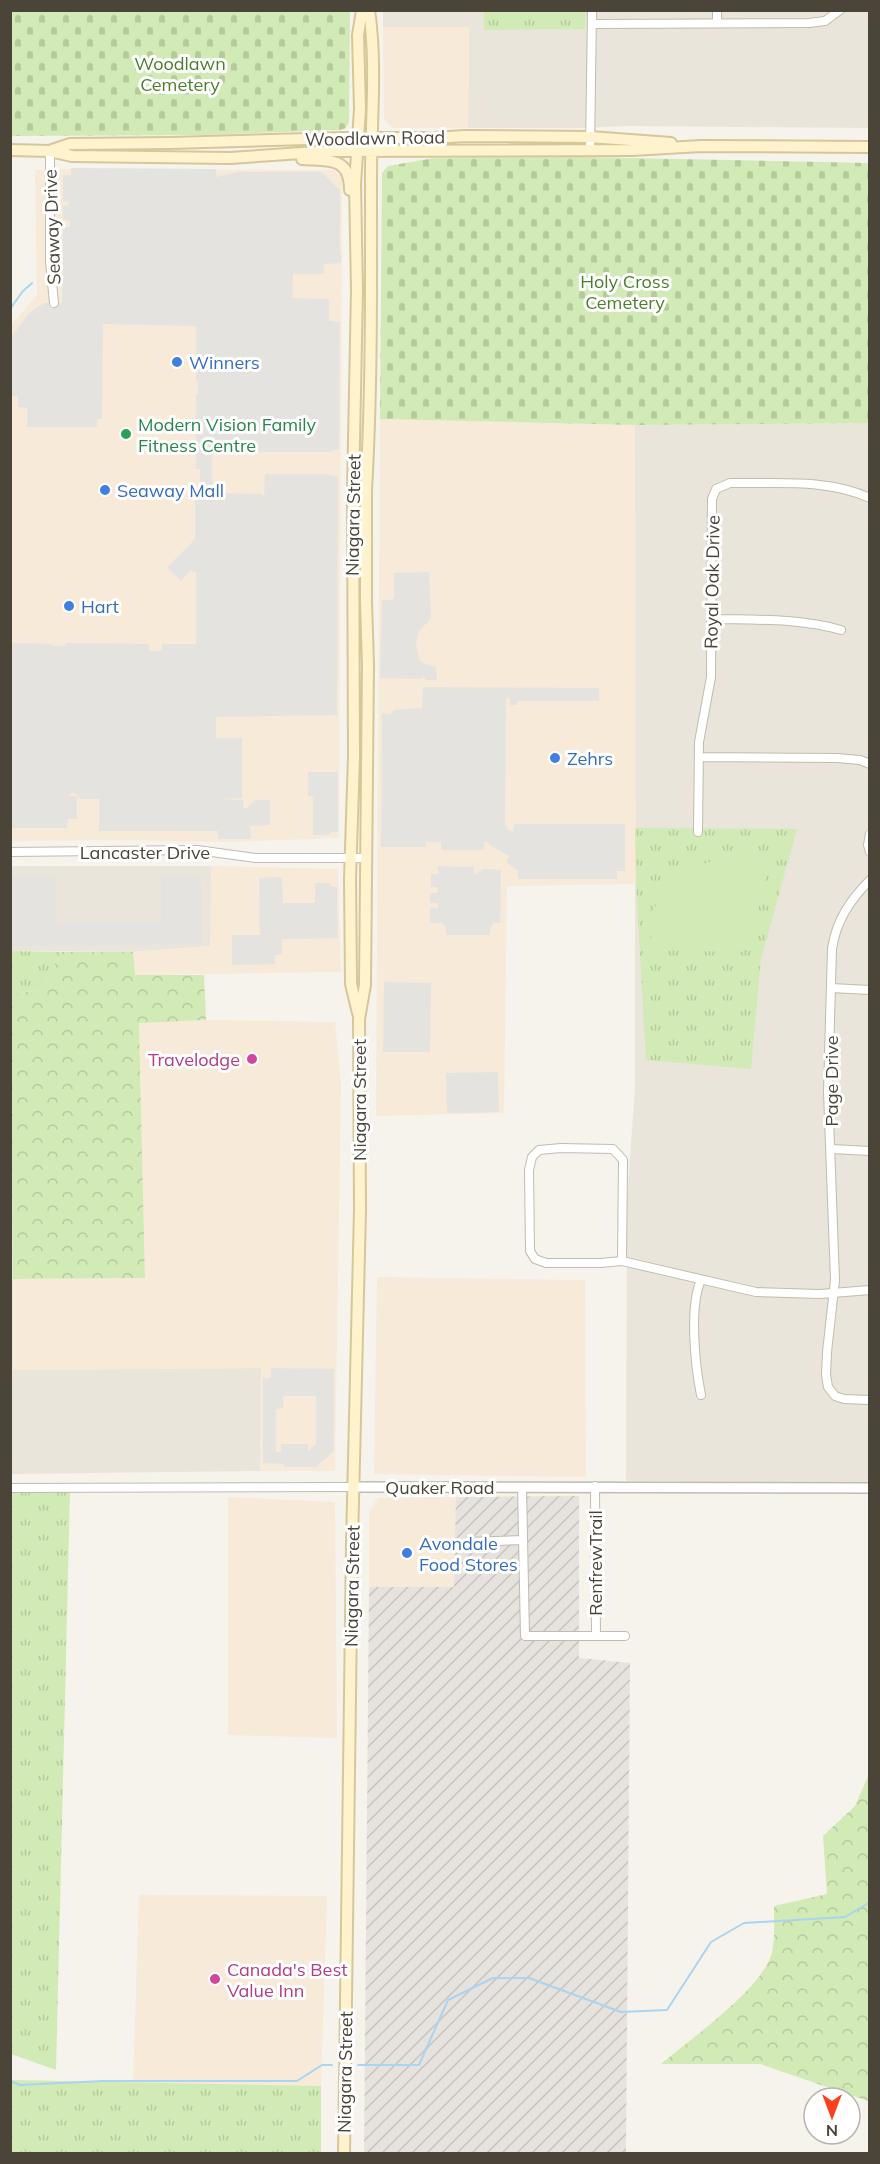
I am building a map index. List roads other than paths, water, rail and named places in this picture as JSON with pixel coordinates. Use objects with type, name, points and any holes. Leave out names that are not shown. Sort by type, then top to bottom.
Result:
[{"type":"main road","name":"Niagara Street","points":[[359,1019],[351,984],[351,858],[354,646],[353,491],[357,290],[355,184],[359,138],[358,35],[362,10]]},
{"type":"main road","name":"Niagara Street","points":[[344,2154],[360,1210],[359,1019],[365,986],[366,491],[369,436],[373,36],[369,10]]},
{"type":"main road","name":"Woodlawn Road","points":[[50,151],[70,144],[464,136],[590,137],[701,146]]},
{"type":"main road","name":"Woodlawn Road","points":[[10,150],[50,151],[72,156],[230,158],[358,151],[632,150],[701,146],[870,147]]},
{"type":"main road","points":[[260,156],[329,160],[341,164],[350,179],[351,208],[355,227]]},
{"type":"street","points":[[590,150],[592,10]]},
{"type":"street","points":[[717,10],[717,23]]},
{"type":"street","points":[[592,24],[818,23],[831,18],[840,10]]},
{"type":"street","name":"Seaway Drive","points":[[50,151],[50,261],[54,303]]},
{"type":"street","name":"Royal Oak Drive","points":[[698,832],[699,742],[711,677],[712,499],[716,489],[730,483],[827,484],[870,498]]},
{"type":"street","points":[[712,619],[774,619],[819,624],[841,630]]},
{"type":"street","points":[[699,757],[837,758],[870,764]]},
{"type":"street","points":[[870,834],[868,845],[870,852]]},
{"type":"street","name":"Lancaster Drive","points":[[10,852],[197,850],[256,858],[366,858]]},
{"type":"street","name":"Page Drive","points":[[870,880],[848,905],[832,949],[828,1091],[835,1280],[827,1352],[828,1387],[835,1396],[844,1400],[870,1400]]},
{"type":"street","points":[[831,987],[870,990]]},
{"type":"street","points":[[622,1261],[623,1160],[613,1149],[539,1150],[532,1157],[530,1170],[530,1251],[536,1259],[546,1263],[622,1261],[766,1293],[833,1293],[870,1290]]},
{"type":"street","points":[[831,1149],[870,1151]]},
{"type":"street","points":[[701,1280],[696,1291],[694,1359],[701,1395]]},
{"type":"street","name":"Quaker Road","points":[[10,1488],[595,1486],[870,1488]]},
{"type":"street","name":"RenfrewTrail","points":[[522,1487],[525,1636],[596,1636],[595,1486]]},
{"type":"street","points":[[468,1542],[522,1540]]},
{"type":"street","points":[[596,1636],[626,1636]]},
{"type":"waterway","points":[[10,309],[32,283]]},
{"type":"waterway","points":[[358,2065],[419,2065],[448,2000],[493,1978],[529,1978],[621,2012],[667,2010],[711,1942],[744,1923],[845,1917],[870,1902]]},
{"type":"waterway","points":[[10,2081],[20,2085],[103,2081],[297,2081],[322,2065],[332,2065]]},
{"type":"place","name":"Winners","points":[[177,362]]},
{"type":"place","name":"Modern Vision Family Fitness Centre","points":[[126,434]]},
{"type":"place","name":"Seaway Mall","points":[[105,490]]},
{"type":"place","name":"Hart","points":[[69,606]]},
{"type":"place","name":"Zehrs","points":[[555,758]]},
{"type":"place","name":"Travelodge","points":[[252,1059]]},
{"type":"place","name":"Avondale Food Stores","points":[[407,1553]]},
{"type":"place","name":"Canada's Best Value Inn","points":[[215,1979]]},
{"type":"park label","name":"Woodlawn Cemetery","points":[[180,73]]},
{"type":"park label","name":"Holy Cross Cemetery","points":[[625,291]]}]
